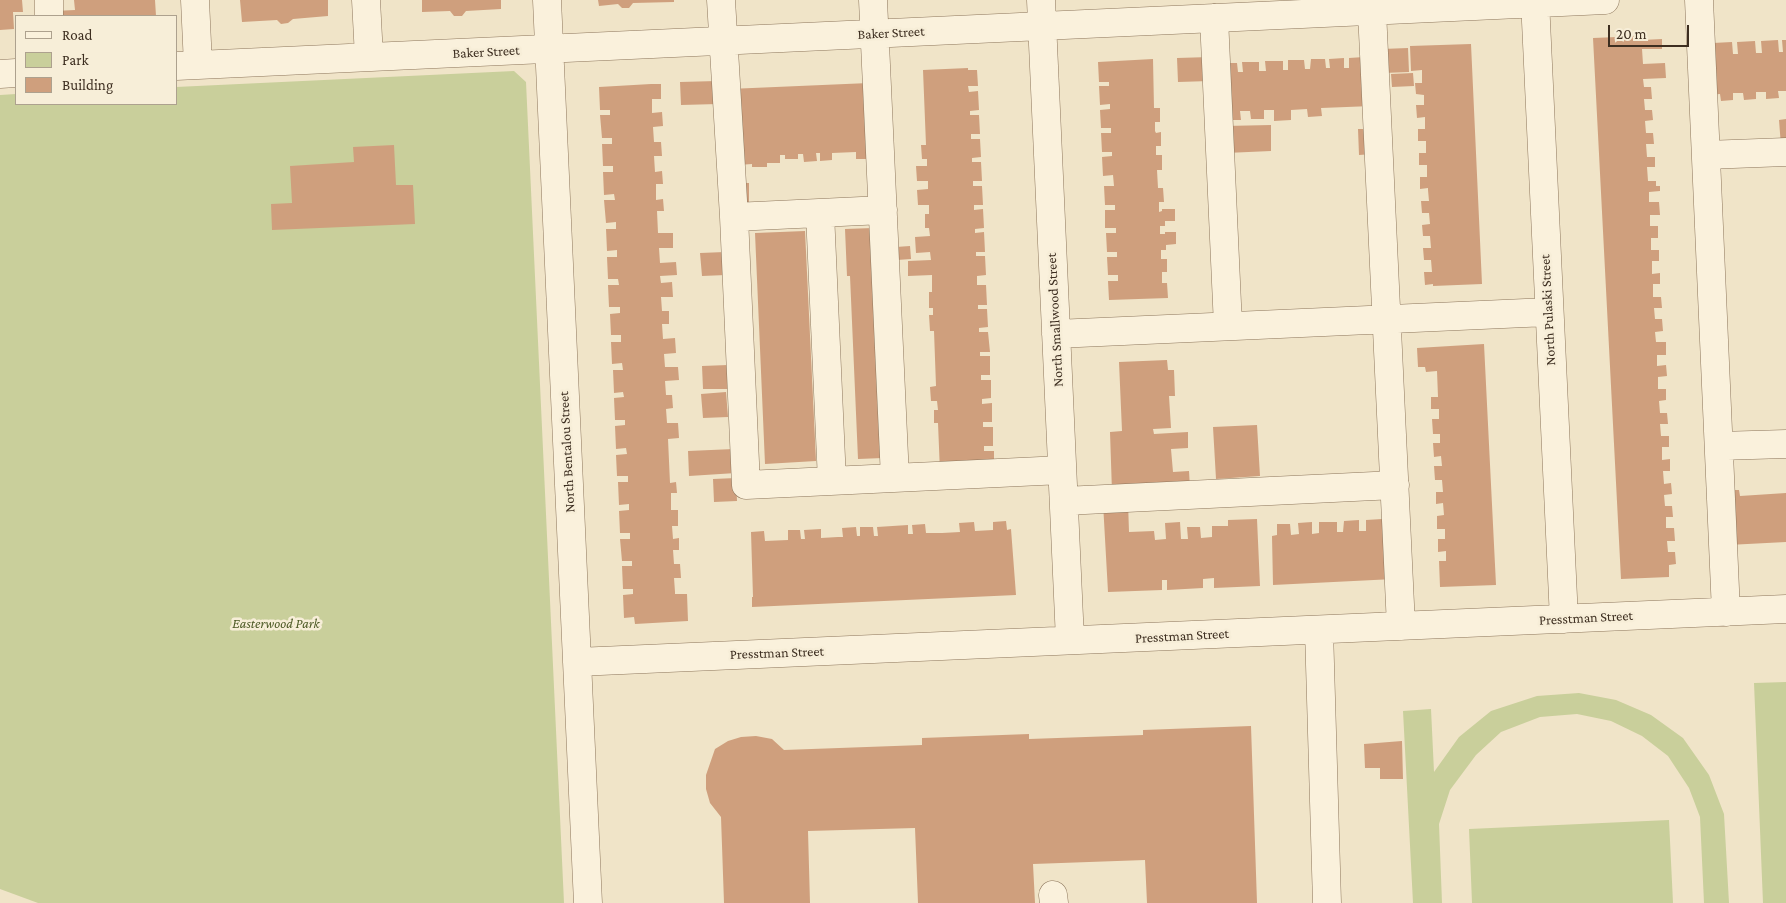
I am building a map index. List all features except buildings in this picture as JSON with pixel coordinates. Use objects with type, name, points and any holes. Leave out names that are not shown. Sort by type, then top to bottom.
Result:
[{"type":"street","points":[[49,0],[50,15]]},
{"type":"street","points":[[187,65],[195,0]]},
{"type":"street","points":[[366,0],[369,57]]},
{"type":"street","name":"North Bentalou Street","points":[[547,0],[588,903]]},
{"type":"street","points":[[721,0],[734,217],[746,485],[1062,470]]},
{"type":"street","points":[[873,0],[895,478]]},
{"type":"street","name":"Baker Street","points":[[187,65],[875,34],[1041,13],[1208,12],[1605,0]]},
{"type":"street","points":[[1699,0],[1726,612]]},
{"type":"street","name":"North Pulaski Street","points":[[1535,2],[1548,312],[1564,619]]},
{"type":"street","points":[[1377,7],[1387,319],[1401,626]]},
{"type":"street","points":[[1208,12],[1228,326]]},
{"type":"street","name":"North Smallwood Street","points":[[1041,13],[1070,640]]},
{"type":"street","points":[[0,74],[15,73]]},
{"type":"street","points":[[1706,155],[1786,152]]},
{"type":"street","points":[[734,217],[883,210]]},
{"type":"street","points":[[820,213],[832,481]]},
{"type":"street","points":[[1056,334],[1548,312]]},
{"type":"street","points":[[1719,446],[1786,444]]},
{"type":"street","points":[[1064,501],[1394,485]]},
{"type":"street","name":"Presstman Street","points":[[577,662],[1786,609]]},
{"type":"street","points":[[1319,630],[1327,903]]},
{"type":"green space","name":"Easterwood Park","points":[[514,71],[526,82],[564,903],[38,903],[0,889],[0,95],[15,94],[15,105],[178,105],[178,87]]},
{"type":"green space","points":[[1786,682],[1786,903],[1763,903],[1754,683]]},
{"type":"green space","points":[[1579,693],[1616,700],[1651,715],[1683,738],[1709,775],[1724,814],[1729,903],[1704,903],[1700,817],[1689,788],[1668,756],[1642,736],[1611,721],[1577,714],[1540,717],[1501,732],[1476,755],[1450,790],[1439,824],[1442,903],[1413,903],[1403,711],[1431,709],[1434,772],[1459,737],[1491,711],[1537,696]]},
{"type":"green space","points":[[1669,820],[1673,903],[1472,903],[1469,829]]}]
